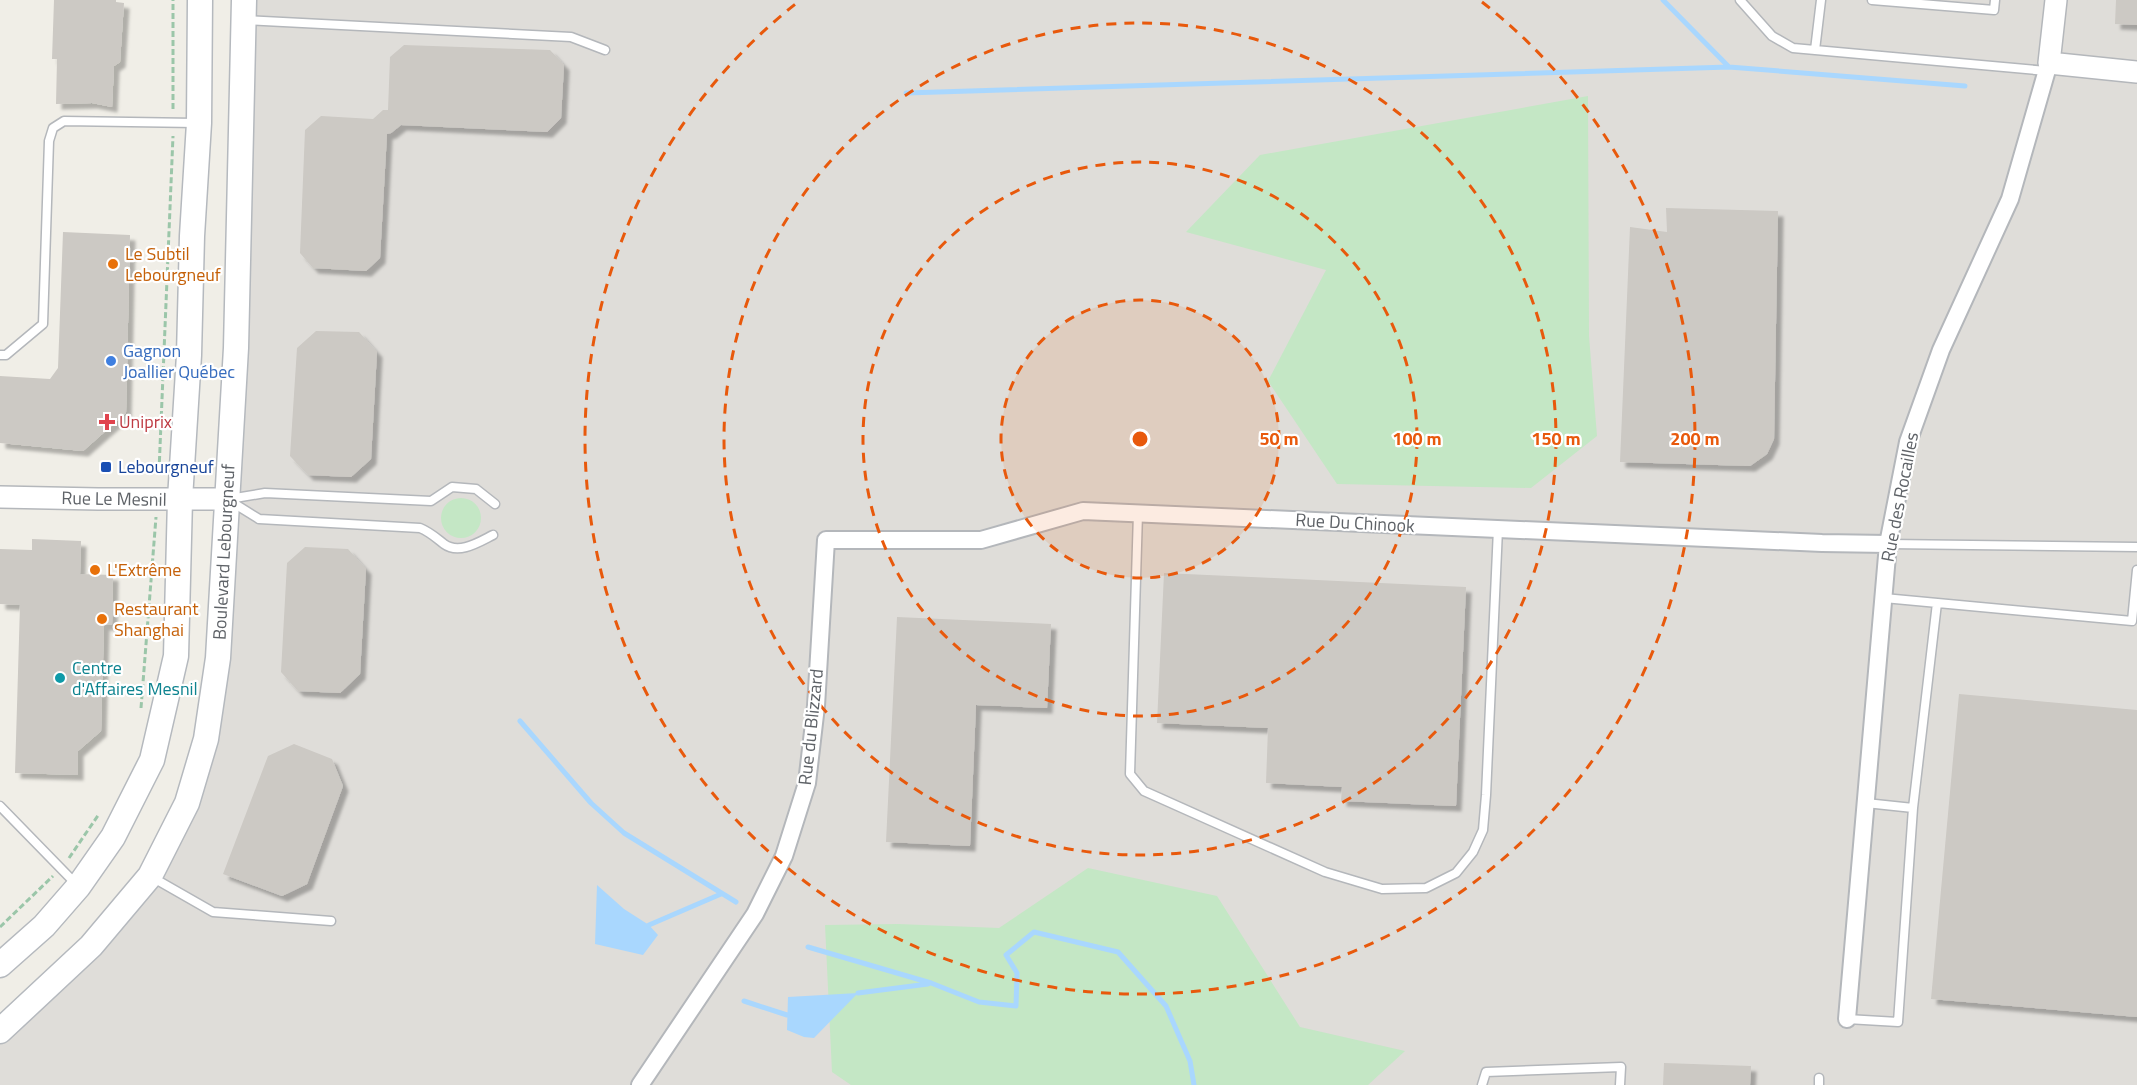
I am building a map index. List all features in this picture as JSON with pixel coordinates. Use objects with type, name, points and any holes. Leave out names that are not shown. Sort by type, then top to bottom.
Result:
[{"type":"main road","points":[[0,965],[44,926],[78,887],[113,837],[152,760],[176,656],[180,499],[199,123],[200,0]]},
{"type":"main road","name":"Boulevard Lebourgneuf","points":[[0,1031],[91,946],[150,876],[187,803],[206,739],[218,658],[236,348],[243,10]]},
{"type":"street","name":"Rue des Rocailles","points":[[1847,1019],[1888,544],[1908,442],[1941,350],[2010,199],[2048,67],[2056,0]]},
{"type":"street","points":[[2048,67],[2137,72]]},
{"type":"street","name":"Rue Le Mesnil","points":[[0,496],[227,499]]},
{"type":"street","name":"Rue Du Chinook","points":[[826,540],[981,540],[1083,511],[1888,544]]},
{"type":"street","name":"Rue du Blizzard","points":[[640,1085],[755,914],[784,856],[807,783],[816,706],[826,540]]},
{"type":"lane","points":[[1740,0],[1772,36],[1793,48],[2048,67]]},
{"type":"lane","points":[[1815,50],[1821,0]]},
{"type":"lane","points":[[1872,0],[1994,10],[1995,0]]},
{"type":"lane","points":[[243,10],[571,37],[604,50]]},
{"type":"lane","points":[[0,355],[6,355],[43,324],[49,141],[53,128],[64,122],[199,123]]},
{"type":"lane","points":[[227,499],[265,493],[431,501],[452,487],[476,489],[495,504]]},
{"type":"lane","points":[[227,499],[259,519],[420,528],[447,546],[467,548],[493,535]]},
{"type":"lane","points":[[1138,513],[1130,774],[1144,791],[1174,805],[1325,872],[1382,889],[1426,888],[1456,873],[1473,852],[1482,830],[1486,795],[1498,529]]},
{"type":"lane","points":[[1888,544],[2137,547]]},
{"type":"lane","points":[[1884,598],[2132,621],[2137,570]]},
{"type":"lane","points":[[1847,1019],[1898,1022],[1913,808],[1936,603]]},
{"type":"lane","points":[[1866,803],[1913,808]]},
{"type":"lane","points":[[0,806],[78,887]]},
{"type":"lane","points":[[150,876],[213,912],[331,921]]},
{"type":"lane","points":[[1482,1085],[1486,1072],[1621,1067],[1620,1085]]},
{"type":"path","points":[[173,112],[174,0]]},
{"type":"path","points":[[158,478],[172,146]]},
{"type":"path","points":[[140,709],[156,531]]},
{"type":"path","points":[[0,927],[61,868],[101,811]]},
{"type":"shaded area","points":[[244,0],[2137,0],[2137,1085],[0,1085],[0,1031],[150,876],[206,739]]},
{"type":"green space","points":[[1588,96],[1589,336],[1597,436],[1531,488],[1337,484],[1268,381],[1326,270],[1186,232],[1260,155]]},
{"type":"green space","points":[[461,498],[469,499],[475,504],[480,510],[480,526],[475,532],[469,537],[461,538],[453,537],[447,532],[442,526],[441,518],[442,510],[447,504],[453,499]]},
{"type":"green space","points":[[1088,868],[1217,896],[1300,1027],[1405,1051],[1368,1085],[851,1085],[832,1072],[825,925],[898,924],[999,928]]},
{"type":"water","points":[[597,885],[624,909],[649,925],[658,935],[643,955],[595,944]]},
{"type":"water","points":[[858,993],[814,1038],[804,1037],[787,1030],[788,997]]},
{"type":"building","points":[[54,0],[116,0],[116,2],[124,3],[120,62],[114,66],[112,107],[92,103],[56,104],[57,59],[52,59]]},
{"type":"building","points":[[2116,0],[2137,0],[2137,25],[2115,24]]},
{"type":"building","points":[[404,45],[550,50],[564,65],[561,118],[547,132],[401,125],[387,134],[380,258],[366,271],[313,268],[300,253],[305,130],[321,116],[373,119],[383,110],[388,110],[390,57]]},
{"type":"building","points":[[1666,208],[1778,211],[1774,439],[1767,454],[1750,466],[1620,462],[1630,227],[1667,232]]},
{"type":"building","points":[[63,232],[130,235],[126,413],[83,451],[0,443],[0,376],[50,379],[58,368]]},
{"type":"building","points":[[316,331],[359,332],[377,352],[371,459],[351,477],[308,475],[290,456],[297,348]]},
{"type":"building","name":"Centre d'Affaires Mesnil","points":[[32,539],[81,541],[80,574],[113,575],[112,625],[104,625],[101,731],[78,751],[78,775],[15,773],[20,605],[0,604],[0,549],[32,550]]},
{"type":"building","points":[[305,547],[348,549],[366,569],[360,674],[340,693],[298,691],[281,672],[287,563]]},
{"type":"building","points":[[1164,573],[1466,587],[1456,806],[1341,801],[1342,787],[1266,783],[1268,728],[1157,723]]},
{"type":"building","points":[[897,617],[1051,624],[1047,708],[976,705],[970,846],[886,842]]},
{"type":"building","points":[[1959,694],[2137,710],[2137,1017],[1931,999]]},
{"type":"building","points":[[294,744],[332,759],[343,786],[307,884],[282,896],[223,874],[268,756]]},
{"type":"building","points":[[1664,1063],[1751,1066],[1750,1085],[1663,1085]]},
{"type":"waterway","points":[[1663,0],[1729,67]]},
{"type":"waterway","points":[[906,93],[1729,67],[1965,86]]},
{"type":"waterway","points":[[520,721],[591,803],[624,833],[736,902]]},
{"type":"waterway","points":[[649,925],[721,894]]},
{"type":"waterway","points":[[808,947],[931,983],[979,1002],[1016,1006],[1017,973],[1006,955],[1034,932],[1118,952],[1166,1006],[1190,1061],[1194,1085]]},
{"type":"waterway","points":[[858,993],[928,984]]},
{"type":"waterway","points":[[744,1001],[787,1015]]},
{"type":"place","name":"Le Subtil Lebourgneuf","points":[[113,264]]},
{"type":"place","name":"Gagnon Joallier Québec","points":[[111,361]]},
{"type":"place","name":"Uniprix","points":[[107,422]]},
{"type":"place","name":"Lebourgneuf","points":[[106,467]]},
{"type":"place","name":"L'Extrême","points":[[95,570]]},
{"type":"place","name":"Restaurant Shanghai","points":[[102,619]]},
{"type":"place","name":"Centre d'Affaires Mesnil","points":[[60,678]]}]
